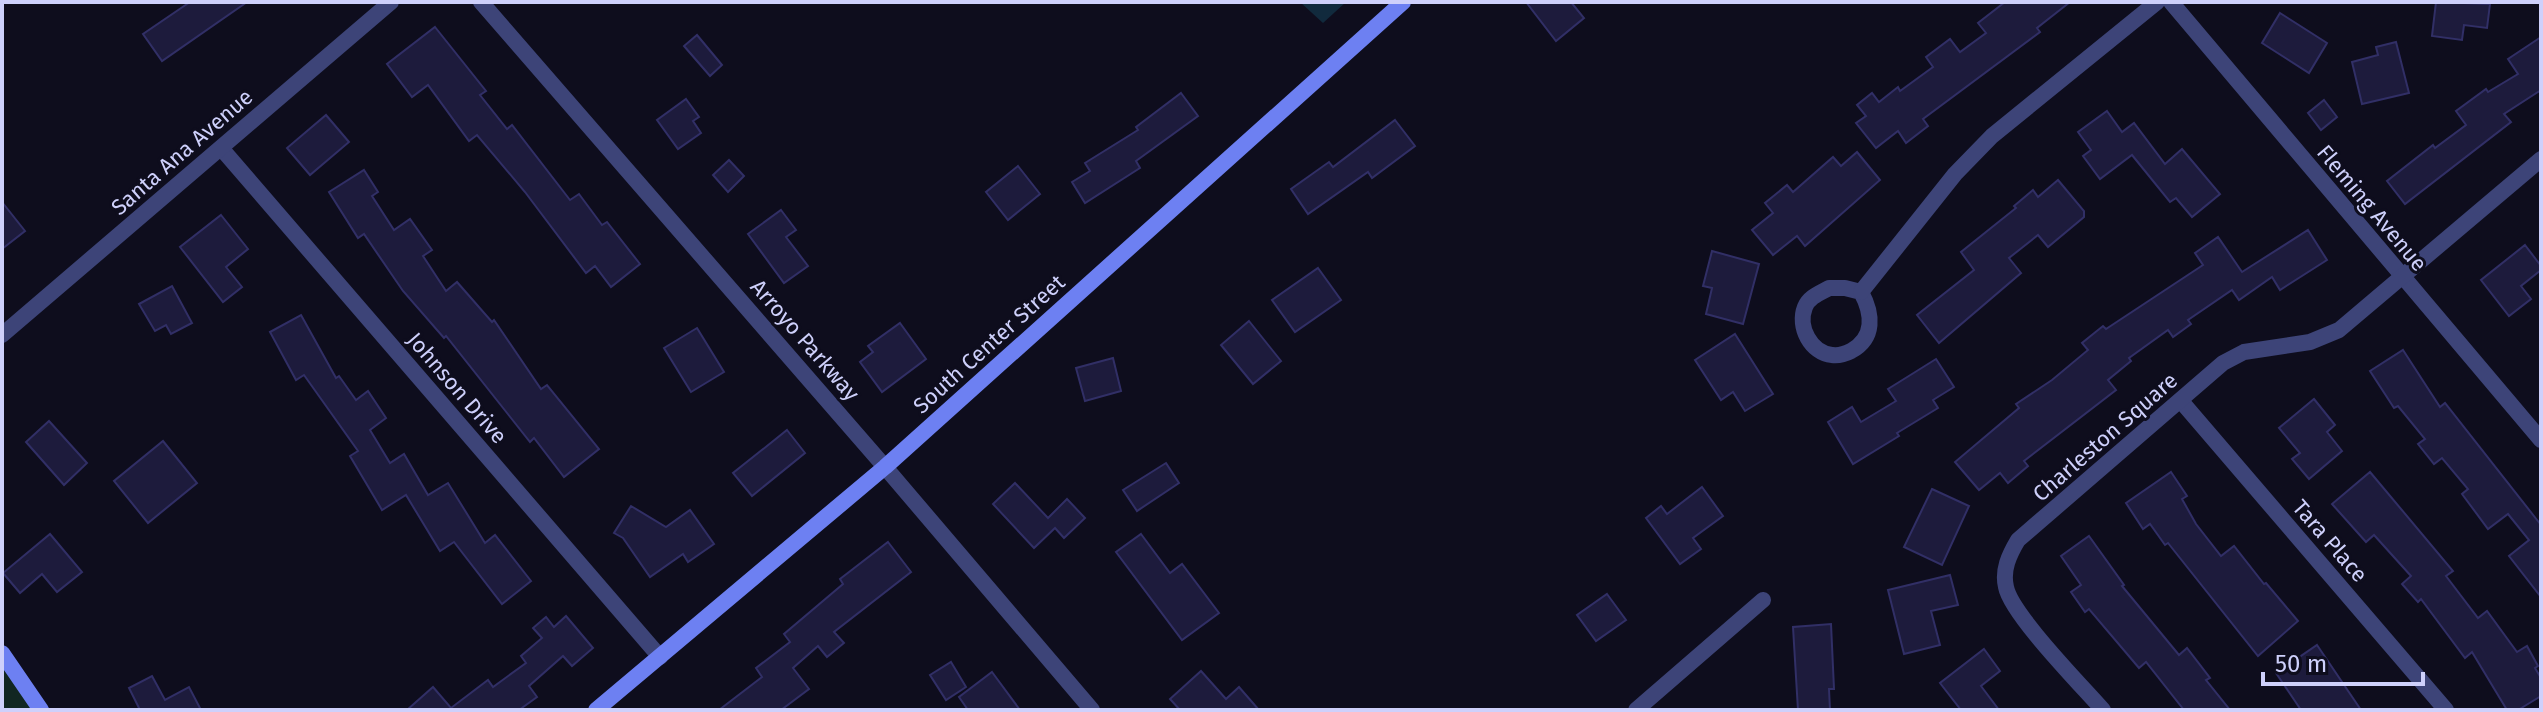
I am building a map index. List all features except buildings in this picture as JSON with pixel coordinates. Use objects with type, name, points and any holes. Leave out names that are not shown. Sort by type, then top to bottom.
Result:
[{"type":"street","name":"Santa Ana Avenue","points":[[2,335],[391,2]]},
{"type":"street","name":"Arroyo Parkway","points":[[481,2],[1092,710]]},
{"type":"street","name":"South Center Street","points":[[596,710],[885,467],[1403,2]]},
{"type":"street","points":[[1861,292],[1955,174],[1992,136],[2157,2]]},
{"type":"street","name":"Fleming Avenue","points":[[2171,2],[2541,440]]},
{"type":"street","name":"Johnson Drive","points":[[221,148],[660,657]]},
{"type":"street","name":"Charleston Square","points":[[2103,710],[2018,613],[2006,591],[2004,572],[2018,540],[2223,363],[2244,352],[2310,342],[2339,330],[2541,159]]},
{"type":"street","points":[[1829,288],[1861,292],[1870,315],[1867,338],[1844,354],[1832,355],[1819,350],[1807,338],[1802,325],[1805,306],[1814,296],[1829,288]]},
{"type":"street","name":"Tara Place","points":[[2181,401],[2446,710]]},
{"type":"street","points":[[1636,710],[1763,600]]},
{"type":"street","points":[[2,653],[41,710]]},
{"type":"green space","points":[[2,652],[40,710],[2,710]]},
{"type":"water","points":[[1300,2],[1346,2],[1323,23]]}]
